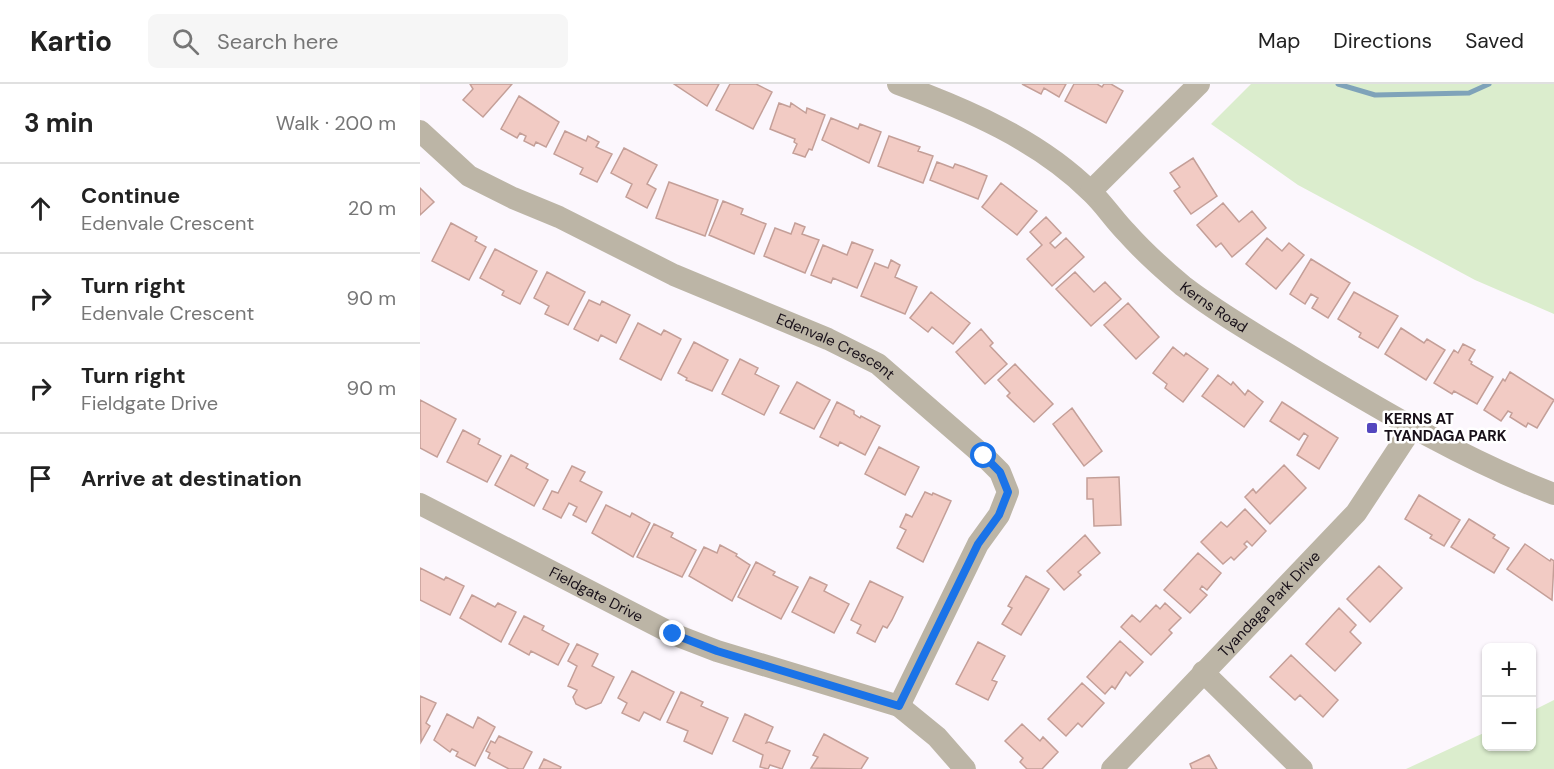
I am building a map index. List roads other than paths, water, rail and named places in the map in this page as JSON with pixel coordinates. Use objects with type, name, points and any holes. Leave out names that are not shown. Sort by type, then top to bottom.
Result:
[{"type":"street","name":"Kerns Road","points":[[898,84],[973,114],[1021,140],[1091,191],[1127,234],[1183,286],[1265,340],[1412,428],[1503,475],[1554,494]]},
{"type":"street","points":[[1091,191],[1199,84]]},
{"type":"street","name":"Edenvale Crescent","points":[[420,131],[469,176],[559,217],[674,275],[828,339],[878,364],[1000,472],[1008,492],[999,515],[978,544],[899,706]]},
{"type":"street","name":"Tyandaga Park Drive","points":[[1112,769],[1356,513],[1412,428]]},
{"type":"street","name":"Fieldgate Drive","points":[[420,504],[673,634],[717,651],[899,706],[937,737],[965,769]]},
{"type":"street","points":[[1203,672],[1302,769]]},
{"type":"waterway","points":[[1338,84],[1375,95],[1469,93],[1489,84]]},
{"type":"place","name":"KERNS AT TYANDAGA PARK","points":[[1372,428]]}]
